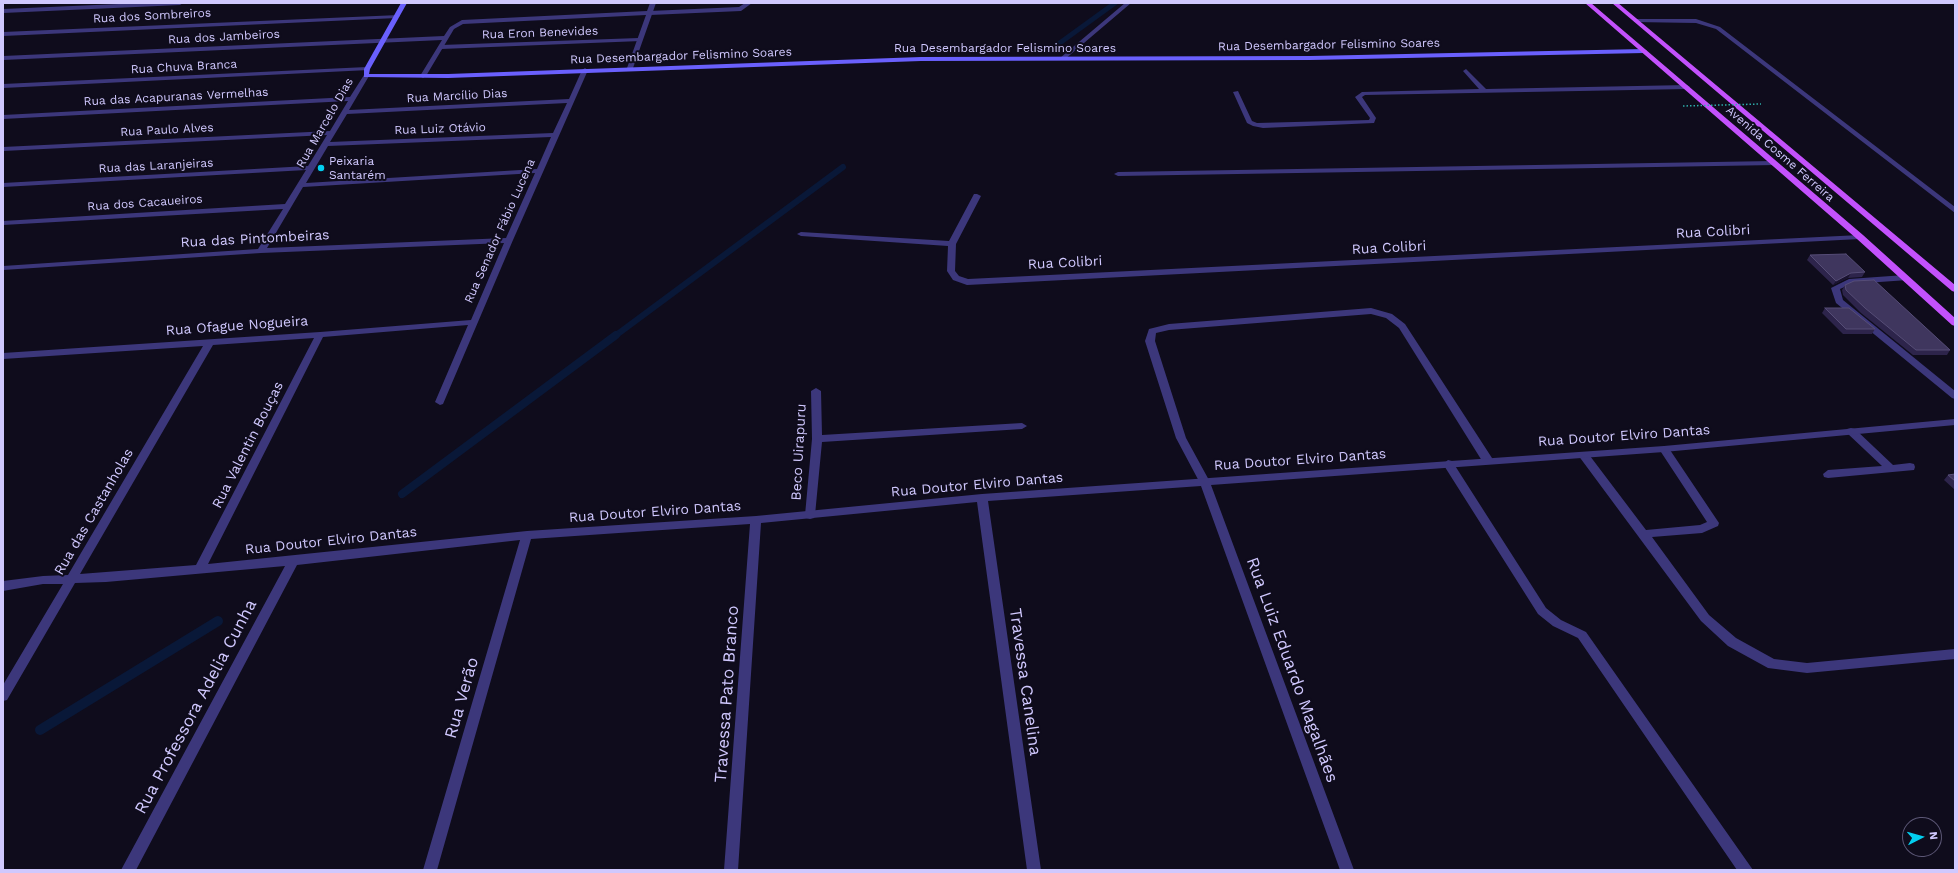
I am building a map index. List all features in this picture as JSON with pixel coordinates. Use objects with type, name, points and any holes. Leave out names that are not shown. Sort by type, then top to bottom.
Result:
[{"type":"main road","name":"Avenida Cosme Ferreira","points":[[1588,3],[1860,238],[1955,323]]},
{"type":"main road","name":"Avenida Cosme Ferreira","points":[[1615,3],[1955,289]]},
{"type":"street","points":[[3,11],[180,3]]},
{"type":"street","name":"Rua Marcelo Dias","points":[[261,251],[345,112],[404,3]]},
{"type":"street","points":[[630,68],[653,3]]},
{"type":"street","points":[[423,76],[452,28],[462,22],[730,10],[741,9],[749,3]]},
{"type":"street","points":[[1062,58],[1128,3]]},
{"type":"street","name":"Rua dos Sombreiros","points":[[3,34],[397,16]]},
{"type":"street","points":[[1636,21],[1696,21],[1718,28],[1955,211]]},
{"type":"street","name":"Rua dos Jambeiros","points":[[3,58],[445,38]]},
{"type":"street","name":"Rua Eron Benevides","points":[[440,47],[639,40]]},
{"type":"street","name":"Rua Desembargador Felismino Soares","points":[[366,72],[423,76],[890,60],[1310,58],[1644,51]]},
{"type":"street","name":"Rua Senador Fábio Lucena","points":[[440,402],[473,322],[585,70]]},
{"type":"street","points":[[1466,71],[1484,91]]},
{"type":"street","name":"Rua Chuva Branca","points":[[3,86],[366,72]]},
{"type":"street","points":[[1236,92],[1249,122],[1255,126],[1263,126],[1372,122],[1373,118],[1358,97],[1364,93],[1686,87]]},
{"type":"street","name":"Rua das Acapuranas Vermelhas","points":[[3,117],[351,99]]},
{"type":"street","name":"Rua Marcílio Dias","points":[[345,112],[570,101]]},
{"type":"street","name":"Rua Paulo Alves","points":[[3,150],[332,133]]},
{"type":"street","name":"Rua Luiz Otávio","points":[[326,144],[555,135]]},
{"type":"street","points":[[1118,174],[1773,163]]},
{"type":"street","name":"Rua das Laranjeiras","points":[[3,185],[311,168]]},
{"type":"street","points":[[302,185],[539,171]]},
{"type":"street","name":"Rua Colibri","points":[[977,196],[952,244],[951,265],[953,276],[961,281],[973,282],[1860,238]]},
{"type":"street","name":"Rua dos Cacaueiros","points":[[3,223],[288,206]]},
{"type":"street","points":[[801,234],[952,244]]},
{"type":"street","name":"Rua das Pintombeiras","points":[[3,268],[261,251],[509,240]]},
{"type":"street","points":[[1905,278],[1849,282],[1836,288],[1839,301],[1955,396]]},
{"type":"street","name":"Rua Luiz Eduardo Magalhães","points":[[1347,870],[1206,482],[1181,438],[1150,341],[1152,331],[1169,327],[1371,311],[1389,316],[1402,326],[1488,461]]},
{"type":"street","name":"Rua Ofague Nogueira","points":[[5,358],[320,335],[473,322]]},
{"type":"street","name":"Rua Valentin Bouças","points":[[200,569],[320,335]]},
{"type":"street","name":"Rua das Castanholas","points":[[3,696],[210,342]]},
{"type":"street","name":"Beco Uirapuru","points":[[810,515],[817,439],[816,391]]},
{"type":"street","name":"Rua Doutor Elviro Dantas","points":[[3,586],[43,580],[106,578],[293,561],[527,535],[756,520],[982,498],[1664,449],[1955,422]]},
{"type":"street","points":[[817,439],[1022,426]]},
{"type":"street","points":[[1851,432],[1891,469]]},
{"type":"street","points":[[1644,534],[1702,529],[1714,523],[1664,449]]},
{"type":"street","points":[[1583,455],[1644,534],[1705,618],[1732,642],[1772,664],[1807,668],[1955,654]]},
{"type":"street","points":[[1448,464],[1542,611],[1557,623],[1582,636],[1746,870]]},
{"type":"street","points":[[1828,474],[1910,467]]},
{"type":"street","name":"Travessa Canelina","points":[[982,498],[1034,870]]},
{"type":"street","name":"Travessa Pato Branco","points":[[731,870],[756,520]]},
{"type":"street","name":"Rua Verão","points":[[430,870],[527,535]]},
{"type":"street","name":"Rua Professora Adelia Cunha","points":[[128,870],[293,561]]},
{"type":"path","points":[[1684,106],[1761,104]]},
{"type":"building","points":[[1846,254],[1865,272],[1851,273],[1836,281],[1810,255]]},
{"type":"building","points":[[1874,280],[1950,350],[1916,350],[1865,308],[1846,290],[1845,285],[1854,281]]},
{"type":"building","points":[[1825,308],[1849,308],[1875,329],[1846,329]]},
{"type":"building","points":[[1955,474],[1955,481],[1948,475]]},
{"type":"waterway","points":[[1057,45],[1115,3]]},
{"type":"waterway","points":[[615,336],[843,167]]},
{"type":"waterway","points":[[402,494],[616,335]]},
{"type":"waterway","points":[[40,730],[218,621]]},
{"type":"place","name":"Peixaria Santarém","points":[[321,168]]}]
